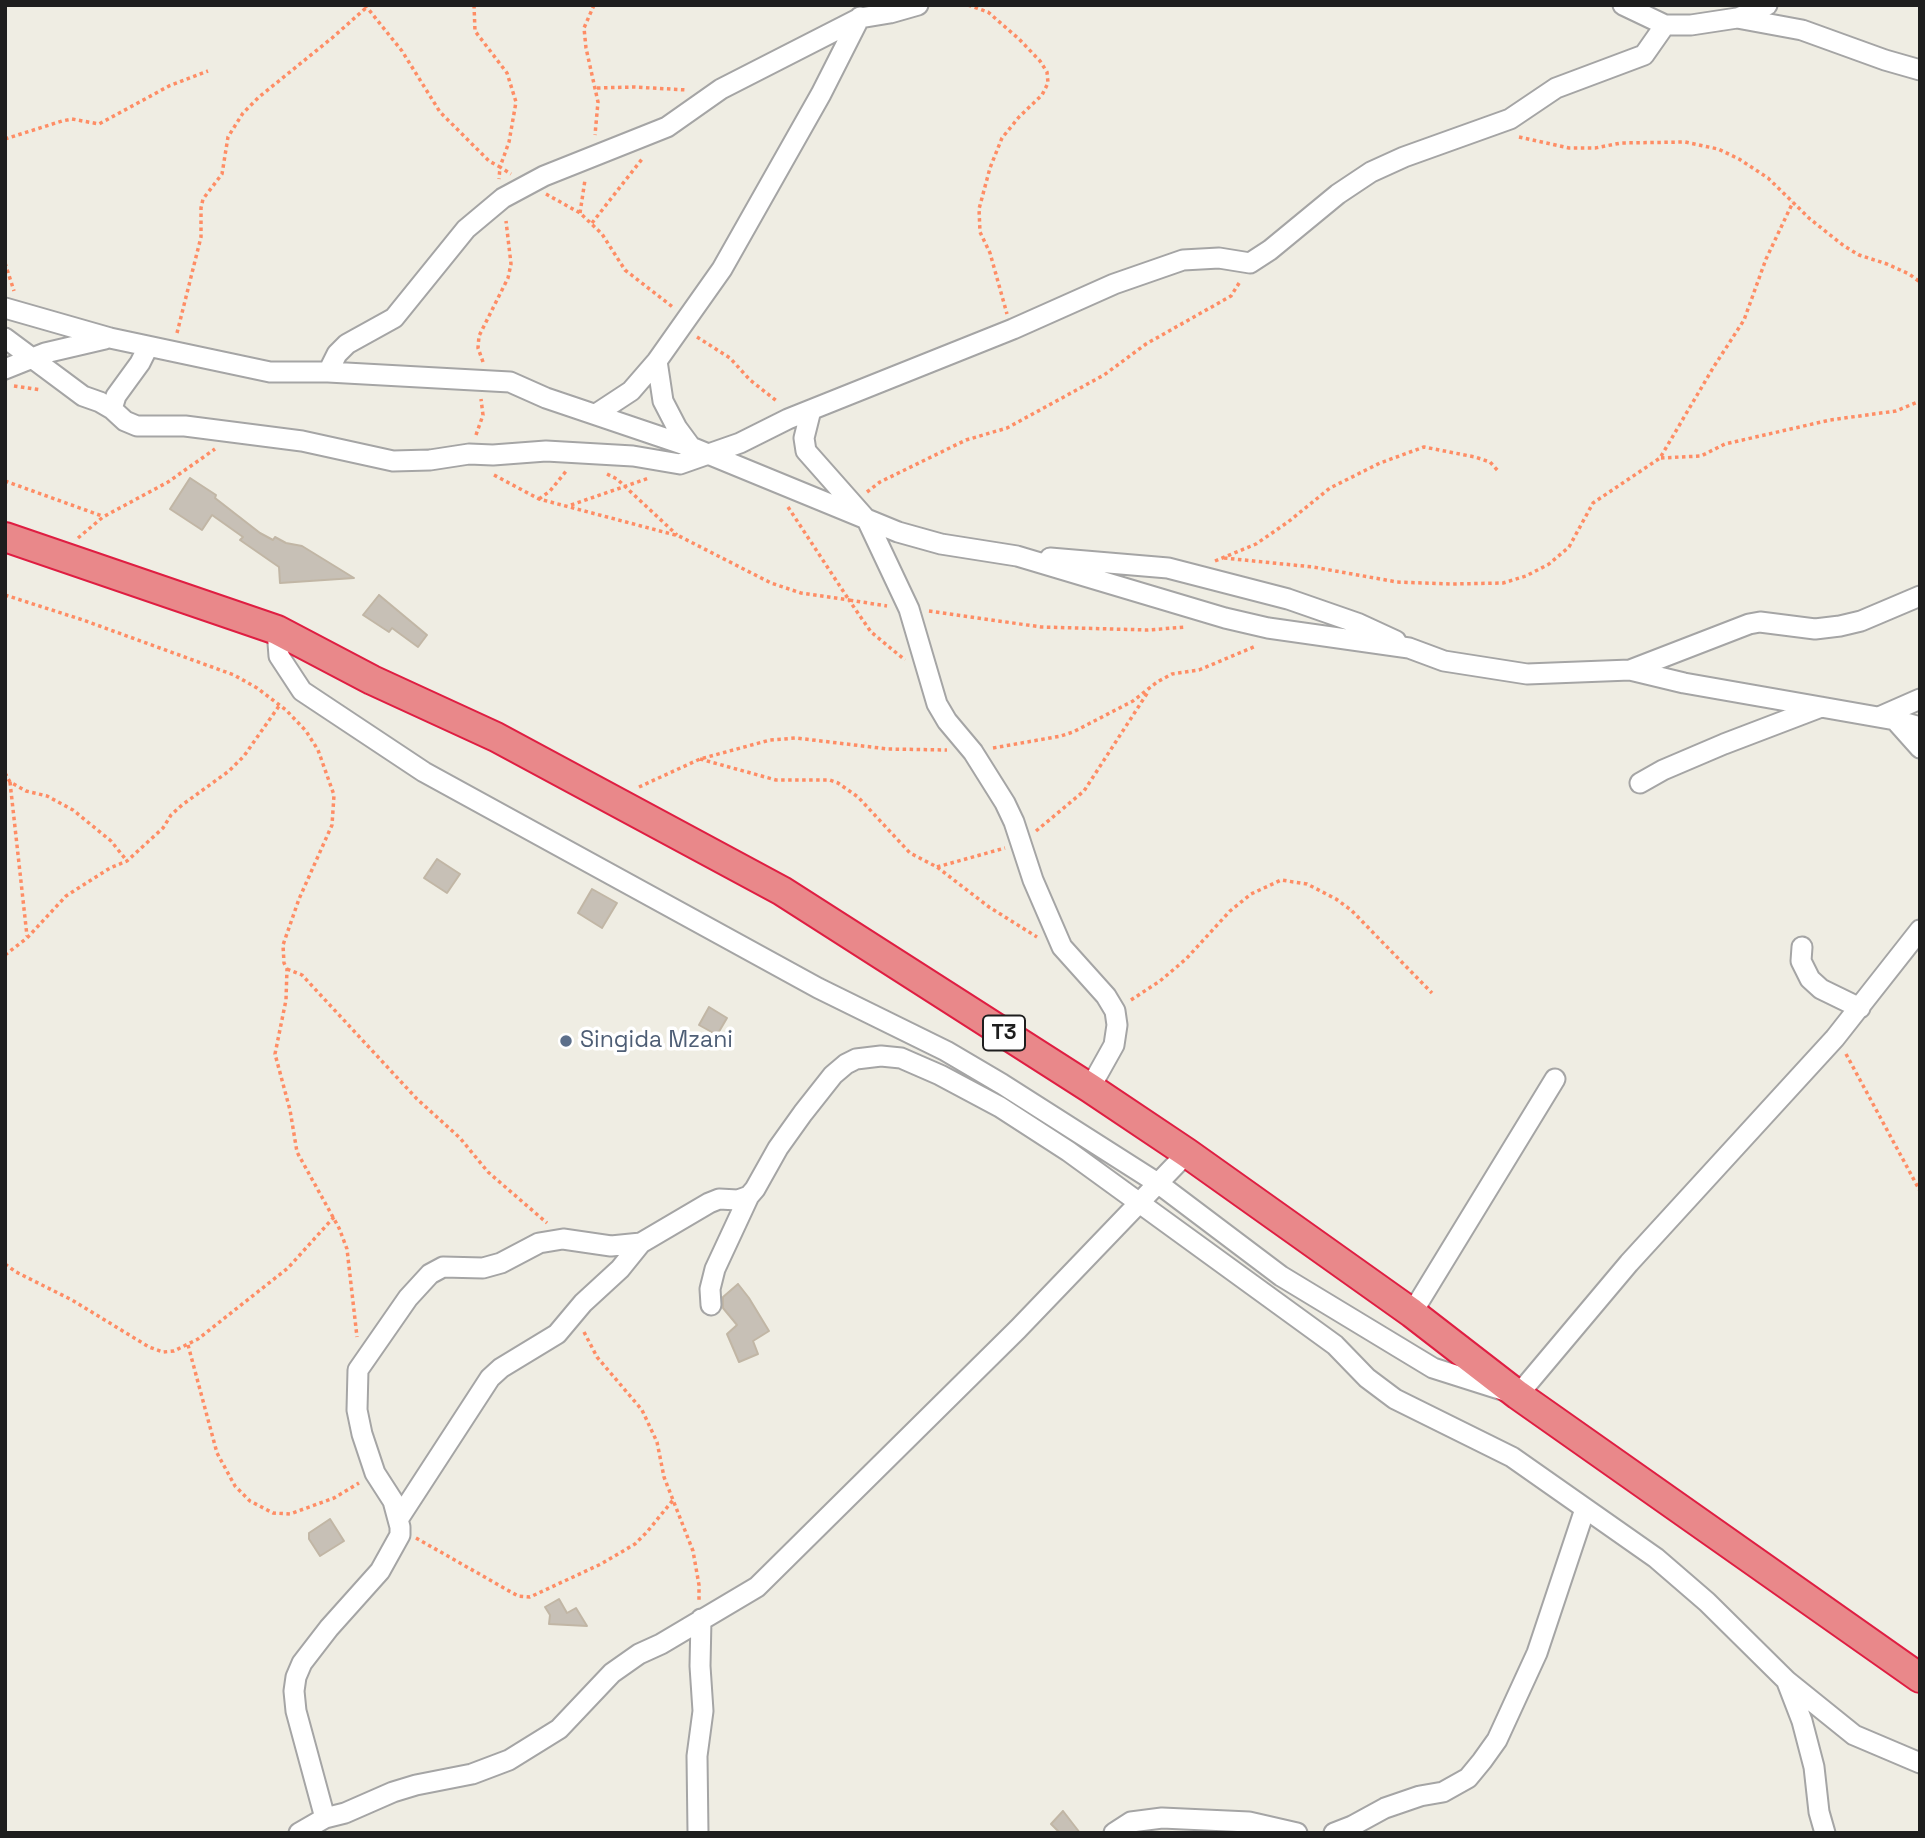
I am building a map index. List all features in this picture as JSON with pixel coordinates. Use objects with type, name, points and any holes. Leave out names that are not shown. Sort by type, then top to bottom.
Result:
[{"type":"highway","name":"T3","points":[[5,537],[276,629],[372,680],[496,737],[782,891],[1187,1153],[1412,1313],[1518,1395],[1920,1678]]},
{"type":"street","points":[[328,372],[337,354],[347,344],[394,318],[466,229],[503,198],[530,182],[667,127],[721,89],[863,12],[890,13],[918,5]]},
{"type":"street","points":[[1623,5],[1665,24],[1691,25],[1737,18],[1767,5]]},
{"type":"street","points":[[596,414],[631,391],[657,361],[729,258],[821,94],[863,12]]},
{"type":"street","points":[[1737,18],[1802,30],[1920,70]]},
{"type":"street","points":[[5,338],[83,396],[112,409],[125,421],[137,426],[185,426],[302,441],[393,461],[546,451],[632,456],[680,464],[698,451],[740,443],[788,419],[1013,329],[1114,284],[1183,260],[1219,258],[1250,263],[1270,250],[1338,194],[1371,172],[1404,157],[1510,120],[1556,88],[1644,55],[1665,24]]},
{"type":"street","points":[[12,309],[110,338],[270,372],[328,372],[510,382],[546,398],[770,478],[867,520],[941,544],[1017,556],[1168,568],[1243,586],[1327,612],[1444,661],[1527,674],[1630,670],[1887,718],[1920,727]]},
{"type":"street","points":[[5,369],[32,357],[110,338]]},
{"type":"street","points":[[112,409],[116,396],[136,370],[148,347]]},
{"type":"street","points":[[657,361],[663,401],[677,428],[698,451]]},
{"type":"street","points":[[811,410],[804,438],[806,451],[867,520],[909,609],[937,704],[947,721],[973,752],[1005,803],[1047,917],[1062,947],[1106,996],[1115,1011],[1117,1025],[1114,1045],[1090,1088]]},
{"type":"street","points":[[1017,556],[1225,618],[1291,633],[1409,648]]},
{"type":"street","points":[[1630,670],[1737,631],[1749,624],[1760,622],[1815,629],[1840,626],[1872,617],[1920,596]]},
{"type":"street","points":[[276,629],[279,656],[302,691],[424,772],[818,988],[946,1051],[1159,1184],[1281,1276],[1433,1368],[1518,1395],[1629,1263],[1835,1038],[1920,930]]},
{"type":"street","points":[[1887,718],[1920,699]]},
{"type":"street","points":[[1640,783],[1698,755],[1822,707]]},
{"type":"street","points":[[1887,718],[1920,748]]},
{"type":"street","points":[[1802,947],[1801,961],[1810,979],[1821,989],[1860,1008]]},
{"type":"street","points":[[711,1305],[710,1289],[715,1269],[748,1196],[755,1189],[778,1148],[833,1075],[856,1059],[881,1056],[901,1058],[1000,1107],[1250,1282],[1335,1345],[1367,1378],[1395,1399],[1511,1457],[1585,1508],[1656,1558],[1697,1593],[1787,1681],[1854,1735],[1920,1763]]},
{"type":"street","points":[[1412,1313],[1555,1079]]},
{"type":"street","points":[[299,1833],[325,1818],[345,1813],[416,1785],[472,1774],[509,1760],[559,1729],[621,1667],[639,1654],[661,1644],[757,1587],[1018,1329],[1187,1153]]},
{"type":"street","points":[[400,1522],[490,1378],[520,1355],[557,1334],[576,1310],[620,1269],[640,1243],[709,1203],[719,1199],[738,1200],[748,1196]]},
{"type":"street","points":[[325,1818],[296,1711],[296,1677],[302,1663],[328,1628],[380,1572],[400,1535],[400,1522],[393,1502],[375,1473],[359,1422],[358,1370],[408,1298],[430,1274],[443,1267],[482,1268],[500,1263],[539,1243],[563,1239],[611,1246],[640,1243]]},
{"type":"street","points":[[1334,1833],[1385,1808],[1443,1791],[1468,1778],[1482,1761],[1497,1740],[1537,1653],[1585,1508]]},
{"type":"street","points":[[698,1833],[697,1756],[703,1711],[701,1619]]},
{"type":"street","points":[[1787,1681],[1802,1721],[1814,1767],[1819,1812],[1825,1833]]},
{"type":"street","points":[[1114,1833],[1131,1822],[1161,1818],[1249,1822],[1297,1833]]},
{"type":"path","points":[[474,5],[475,31],[507,73],[516,102],[499,181],[511,264],[508,278],[478,343],[480,354],[494,383]]},
{"type":"path","points":[[580,213],[598,114],[584,28],[594,5]]},
{"type":"path","points":[[968,5],[988,12],[1019,39],[1047,72],[1048,83],[1042,94],[1002,138],[990,168],[979,209],[980,232],[990,253],[1000,295],[1013,329]]},
{"type":"path","points":[[173,350],[201,237],[201,208],[222,174],[228,137],[243,113],[259,97],[332,38],[366,6],[402,51],[440,111],[489,161],[500,167]]},
{"type":"path","points":[[5,138],[62,121],[99,124],[169,86],[208,71]]},
{"type":"path","points":[[596,89],[634,86],[679,90],[721,89]]},
{"type":"path","points":[[592,223],[667,127]]},
{"type":"path","points":[[1512,135],[1569,148],[1595,148],[1621,143],[1701,144],[1739,159],[1768,178],[1810,219],[1844,246],[1859,255],[1898,269],[1920,282]]},
{"type":"path","points":[[530,182],[592,223],[625,270],[701,340],[730,358],[750,380],[778,402],[788,419]]},
{"type":"path","points":[[1224,558],[1313,567],[1397,582],[1503,583],[1526,576],[1549,564],[1569,547],[1592,503],[1660,458],[1745,320],[1766,259],[1793,202]]},
{"type":"path","points":[[5,263],[12,309]]},
{"type":"path","points":[[853,503],[880,482],[966,440],[1007,428],[1104,375],[1146,344],[1231,296],[1250,263]]},
{"type":"path","points":[[472,382],[479,393],[484,415],[469,454],[488,471],[539,499],[679,536],[771,583],[801,593],[1041,627],[1148,630],[1191,626]]},
{"type":"path","points":[[1660,458],[1701,456],[1716,451],[1725,444],[1839,418],[1896,411],[1920,401]]},
{"type":"path","points":[[58,555],[103,517],[168,482],[203,456],[243,433]]},
{"type":"path","points":[[1209,562],[1256,544],[1330,488],[1380,463],[1423,447],[1475,457],[1490,462],[1499,472]]},
{"type":"path","points":[[539,499],[555,486],[580,453]]},
{"type":"path","points":[[569,505],[625,487],[680,464]]},
{"type":"path","points":[[770,478],[871,632],[929,678]]},
{"type":"path","points":[[5,481],[103,517]]},
{"type":"path","points":[[625,487],[679,536]]},
{"type":"path","points":[[5,595],[234,675],[257,688],[279,706],[306,731],[318,750],[334,795],[332,825],[299,899],[283,944],[287,969],[286,1000],[275,1054],[290,1110],[297,1152],[334,1217],[347,1250],[355,1309],[358,1370]]},
{"type":"path","points":[[611,799],[700,759],[769,740],[796,738],[888,749],[973,752],[1073,732],[1123,707],[1172,674],[1199,670],[1291,633]]},
{"type":"path","points":[[937,867],[1020,844],[1084,791],[1150,689]]},
{"type":"path","points":[[5,955],[27,938],[66,896],[110,868],[127,861],[163,828],[171,815],[182,805],[215,782],[244,756],[279,706]]},
{"type":"path","points":[[700,759],[776,780],[830,780],[838,783],[858,797],[910,853],[937,867],[1031,935],[1062,947]]},
{"type":"path","points":[[5,774],[10,782],[27,938]]},
{"type":"path","points":[[10,782],[26,791],[47,796],[73,810],[111,841],[127,861]]},
{"type":"path","points":[[1115,1011],[1160,981],[1202,943],[1230,911],[1251,894],[1280,880],[1307,884],[1351,910],[1432,993]]},
{"type":"path","points":[[287,969],[302,975],[416,1099],[460,1138],[488,1172],[538,1216],[575,1242]]},
{"type":"path","points":[[1835,1038],[1855,1068],[1920,1191]]},
{"type":"path","points":[[5,1264],[72,1300],[149,1347],[163,1352],[174,1351],[231,1314],[288,1268],[334,1217]]},
{"type":"path","points":[[576,1310],[597,1357],[642,1410],[657,1442],[664,1477],[693,1551],[701,1619]]},
{"type":"path","points":[[188,1344],[217,1453],[235,1486],[259,1508],[273,1514],[290,1514],[334,1498],[375,1473]]},
{"type":"path","points":[[400,1522],[416,1538],[518,1596],[530,1597],[601,1564],[635,1544],[673,1500]]},
{"type":"building","points":[[190,478],[216,495],[215,498],[260,533],[273,540],[275,537],[286,543],[302,546],[354,578],[280,583],[279,567],[240,540],[243,537],[212,515],[202,530],[170,509]]},
{"type":"building","points":[[379,595],[427,635],[418,647],[392,628],[389,632],[363,615]]},
{"type":"building","points":[[437,859],[460,874],[447,893],[424,878]]},
{"type":"building","points":[[592,889],[617,903],[602,928],[578,913]]},
{"type":"building","points":[[709,1007],[727,1018],[717,1035],[699,1025]]},
{"type":"building","points":[[738,1284],[769,1331],[753,1341],[758,1354],[739,1362],[727,1334],[737,1325],[723,1308],[723,1297]]},
{"type":"building","points":[[330,1519],[344,1541],[320,1556],[309,1539],[309,1533]]},
{"type":"building","points":[[559,1599],[567,1613],[576,1608],[587,1626],[549,1624],[550,1615],[545,1607]]},
{"type":"building","points":[[1063,1811],[1080,1833],[1060,1833],[1051,1824]]},
{"type":"place","name":"Singida Mzani","points":[[566,1041]]}]
